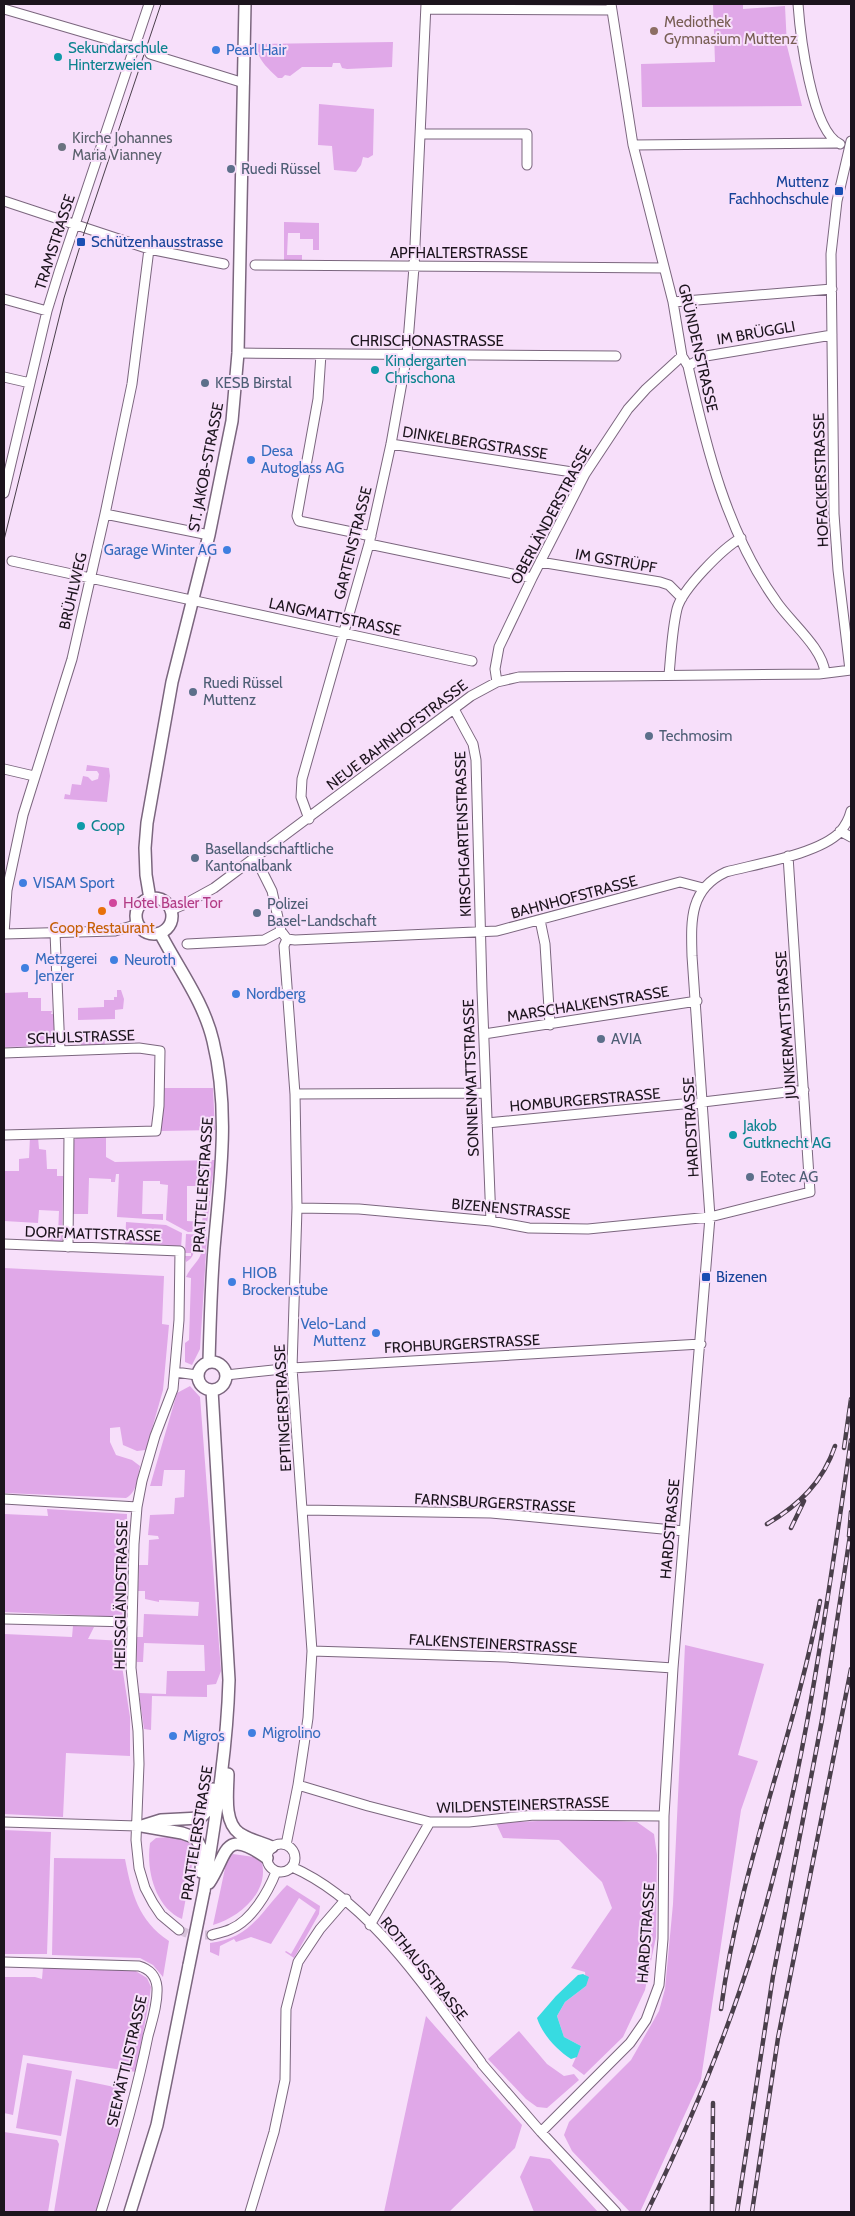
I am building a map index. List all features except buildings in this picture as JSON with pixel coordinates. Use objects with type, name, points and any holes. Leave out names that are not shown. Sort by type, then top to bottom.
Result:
[{"type":"main road","name":"ST. JAKOB-STRASSE","points":[[150,899],[146,866],[147,823],[172,682],[209,535],[232,421],[238,354],[245,4]]},
{"type":"main road","points":[[150,899],[160,899],[171,910],[169,926],[160,933],[145,931],[138,924],[136,913],[138,908],[150,899]]},
{"type":"main road","name":"PRATTELERSTRASSE","points":[[160,933],[202,1008],[213,1040],[223,1108],[224,1144],[214,1249],[209,1362]]},
{"type":"main road","points":[[209,1362],[220,1364],[226,1375],[220,1387],[212,1390],[203,1387],[197,1375],[201,1367],[209,1362]]},
{"type":"main road","name":"PRATTELERSTRASSE","points":[[130,2212],[157,2125],[190,1965],[216,1819],[228,1712],[228,1670],[212,1390]]},
{"type":"main road","points":[[139,1826],[161,1820],[196,1819],[208,1810],[228,1712]]},
{"type":"main road","points":[[228,1712],[228,1807],[233,1827],[269,1853]]},
{"type":"main road","points":[[139,1826],[182,1833],[196,1838],[202,1850],[201,1872],[204,1891]]},
{"type":"main road","points":[[204,1891],[226,1849],[234,1845],[242,1845],[269,1853]]},
{"type":"street","name":"TRAMSTRASSE","points":[[4,493],[47,311],[149,4]]},
{"type":"street","points":[[798,4],[800,36],[808,79],[827,131],[837,143]]},
{"type":"street","points":[[426,7],[612,7]]},
{"type":"street","name":"GARTENSTRASSE","points":[[309,819],[302,797],[302,780],[370,540],[391,444],[406,354],[414,267],[426,7]]},
{"type":"street","name":"GRÜNDENSTRASSE","points":[[612,7],[633,145],[673,302],[682,356],[688,366],[710,455],[752,562],[776,602],[819,654],[825,673]]},
{"type":"street","points":[[4,9],[19,8],[134,47]]},
{"type":"street","points":[[150,54],[244,83]]},
{"type":"street","points":[[420,134],[526,134],[527,166]]},
{"type":"street","points":[[633,145],[850,144]]},
{"type":"street","name":"HOFACKERSTRASSE","points":[[850,144],[834,214],[831,254],[835,523],[838,570],[850,670]]},
{"type":"street","points":[[4,201],[149,250],[224,264]]},
{"type":"street","name":"BRÜHLWEG","points":[[4,934],[7,890],[23,815],[72,659],[105,514],[132,384],[149,250]]},
{"type":"street","name":"APFHALTERSTRASSE","points":[[255,265],[664,268]]},
{"type":"street","points":[[673,302],[832,288]]},
{"type":"street","points":[[4,298],[47,311]]},
{"type":"street","name":"IM BRÜGGLI","points":[[688,366],[706,356],[832,335]]},
{"type":"street","name":"CHRISCHONASTRASSE","points":[[238,354],[616,356]]},
{"type":"street","points":[[322,354],[318,399],[297,516],[299,521],[370,540],[532,578]]},
{"type":"street","name":"OBERLÄNDERSTRASSE","points":[[497,682],[495,669],[499,647],[585,474],[628,409],[646,389],[682,356]]},
{"type":"street","points":[[4,377],[30,383]]},
{"type":"street","name":"DINKELBERGSTRASSE","points":[[391,444],[585,474]]},
{"type":"street","points":[[105,514],[209,535]]},
{"type":"street","points":[[669,675],[677,608],[682,598],[717,555],[741,538]]},
{"type":"street","name":"LANGMATTSTRASSE","points":[[12,561],[472,661]]},
{"type":"street","name":"IM GSTRÜPF","points":[[540,562],[660,582],[669,585],[682,598]]},
{"type":"street","name":"NEUE BAHNHOFSTRASSE","points":[[171,910],[214,888],[256,859],[481,689],[497,682],[519,677],[825,673],[850,670]]},
{"type":"street","name":"KIRSCHGARTENSTRASSE","points":[[454,709],[473,744],[476,760],[481,932]]},
{"type":"street","points":[[4,768],[34,776]]},
{"type":"street","points":[[703,888],[714,878],[726,872],[788,856],[824,843],[840,831],[851,812]]},
{"type":"street","points":[[840,831],[851,837]]},
{"type":"street","name":"JUNKERMATTSTRASSE","points":[[788,856],[810,1192]]},
{"type":"street","points":[[256,859],[272,891],[284,935]]},
{"type":"street","name":"BAHNHOFSTRASSE","points":[[187,944],[264,940],[284,935],[295,940],[497,931],[680,882],[703,888]]},
{"type":"street","name":"HARDSTRASSE","points":[[542,2132],[630,2043],[646,2020],[659,1985],[663,1939],[664,1816],[673,1668],[710,1218],[691,928],[693,912],[703,888]]},
{"type":"street","points":[[540,920],[545,944],[550,1025]]},
{"type":"street","points":[[4,934],[115,931],[138,924]]},
{"type":"street","name":"SONNENMATTSTRASSE","points":[[481,932],[485,1093],[491,1221]]},
{"type":"street","points":[[55,933],[60,1051]]},
{"type":"street","name":"EPTINGERSTRASSE","points":[[284,935],[295,1094],[297,1208],[292,1368],[312,1651],[308,1718],[298,1785],[286,1845]]},
{"type":"street","name":"MARSCHALKENSTRASSE","points":[[484,1034],[697,1001]]},
{"type":"street","name":"SCHULSTRASSE","points":[[4,1052],[139,1048],[160,1051],[159,1106],[156,1131],[69,1134]]},
{"type":"street","name":"HOMBURGERSTRASSE","points":[[487,1123],[804,1090]]},
{"type":"street","points":[[295,1094],[485,1093]]},
{"type":"street","points":[[4,1136],[69,1134],[68,1247]]},
{"type":"street","name":"BIZENENSTRASSE","points":[[297,1208],[359,1209],[491,1221],[530,1228],[588,1229],[710,1218],[810,1192]]},
{"type":"street","name":"DORFMATTSTRASSE","points":[[4,1244],[180,1251]]},
{"type":"street","name":"HEISSGLÄNDSTRASSE","points":[[179,1930],[162,1914],[145,1888],[139,1868],[136,1840],[139,1826],[137,1711],[131,1668],[134,1544],[137,1507],[142,1481],[155,1436],[169,1403],[175,1372],[180,1251]]},
{"type":"street","name":"FROHBURGERSTRASSE","points":[[226,1375],[292,1368],[700,1344]]},
{"type":"street","points":[[175,1372],[197,1375]]},
{"type":"street","points":[[4,1499],[137,1507]]},
{"type":"street","name":"FARNSBURGERSTRASSE","points":[[303,1510],[491,1513],[684,1531]]},
{"type":"street","points":[[4,1619],[132,1622]]},
{"type":"street","name":"FALKENSTEINERSTRASSE","points":[[312,1651],[506,1657],[673,1668]]},
{"type":"street","name":"WILDENSTEINERSTRASSE","points":[[298,1785],[430,1822],[470,1822],[534,1815],[664,1816]]},
{"type":"street","points":[[4,1822],[139,1826]]},
{"type":"street","points":[[370,1925],[430,1822]]},
{"type":"street","points":[[278,1844],[286,1845],[295,1854],[292,1867],[285,1872],[276,1872],[269,1866],[269,1853],[278,1844]]},
{"type":"street","name":"ROTHAUSSTRASSE","points":[[292,1867],[327,1885],[346,1899],[401,1957],[482,2063],[542,2132],[616,2212]]},
{"type":"street","points":[[212,1935],[232,1929],[249,1915],[270,1887],[276,1872]]},
{"type":"street","points":[[250,2212],[274,2132],[285,2080],[286,2009],[298,1962],[320,1928],[346,1899]]},
{"type":"street","name":"SEEMÄTTLISTRASSE","points":[[4,1962],[139,1966],[146,1968],[155,1980],[156,1999],[140,2077],[127,2128],[100,2212]]},
{"type":"shaded area","points":[[713,4],[743,4],[743,9],[785,6],[787,46],[802,106],[642,107],[641,64],[715,62]]},
{"type":"shaded area","points":[[393,42],[392,67],[347,69],[342,68],[340,63],[333,63],[332,67],[302,67],[290,76],[285,75],[282,78],[278,78],[263,63],[257,49],[257,44]]},
{"type":"shaded area","points":[[319,104],[374,109],[373,155],[368,158],[363,157],[361,165],[356,172],[334,170],[332,146],[318,145]]},
{"type":"shaded area","points":[[284,222],[319,223],[319,250],[313,250],[313,239],[300,239],[300,233],[288,233],[287,255],[302,255],[302,261],[284,261]]},
{"type":"shaded area","points":[[87,765],[109,768],[107,802],[64,799],[65,794],[70,795],[72,784],[81,785],[83,776],[88,777],[92,781],[98,779],[99,774],[97,771],[86,771]]},
{"type":"shaded area","points":[[117,990],[121,990],[124,999],[123,1009],[115,1010],[115,1019],[78,1020],[78,1008],[104,1007],[104,1000],[114,1000],[114,997],[117,997]]},
{"type":"shaded area","points":[[28,992],[28,998],[41,998],[41,1011],[52,1011],[51,1014],[55,1014],[55,1044],[49,1046],[4,1047],[4,993]]},
{"type":"shaded area","points":[[81,1034],[104,1034],[105,1046],[81,1046]]},
{"type":"shaded area","points":[[163,1088],[213,1088],[215,1130],[161,1131]]},
{"type":"shaded area","points":[[78,1136],[106,1137],[106,1157],[115,1162],[215,1160],[210,1196],[205,1196],[205,1186],[187,1186],[187,1221],[202,1222],[205,1201],[210,1201],[206,1231],[188,1232],[166,1220],[168,1185],[160,1184],[160,1181],[143,1181],[142,1214],[163,1214],[163,1220],[117,1217],[119,1174],[116,1174],[115,1182],[111,1182],[111,1179],[89,1178],[88,1214],[73,1214],[72,1142]]},
{"type":"shaded area","points":[[30,1137],[38,1137],[39,1149],[46,1150],[47,1169],[57,1169],[57,1176],[63,1176],[62,1243],[47,1242],[47,1234],[58,1234],[59,1211],[39,1210],[38,1223],[4,1221],[4,1171],[19,1171],[19,1159],[29,1158]]},
{"type":"shaded area","points":[[126,1222],[166,1225],[182,1233],[181,1249],[125,1248]]},
{"type":"shaded area","points":[[186,1234],[205,1235],[207,1237],[200,1349],[192,1365],[185,1362],[185,1343],[189,1340],[191,1278],[186,1277],[199,1258],[201,1249],[197,1235],[191,1237],[194,1248],[193,1254],[186,1262],[185,1256],[191,1256],[191,1253],[185,1253]]},
{"type":"shaded area","points":[[4,1268],[164,1276],[162,1324],[169,1325],[163,1390],[146,1450],[137,1451],[123,1445],[120,1427],[110,1428],[110,1442],[116,1455],[132,1460],[140,1466],[135,1488],[130,1496],[126,1498],[4,1493]]},
{"type":"shaded area","points":[[190,1386],[200,1397],[221,1671],[216,1684],[207,1685],[207,1697],[152,1696],[151,1730],[144,1729],[139,1693],[166,1694],[167,1671],[205,1671],[204,1645],[144,1643],[143,1662],[137,1662],[136,1637],[143,1637],[144,1614],[198,1616],[199,1602],[159,1600],[159,1602],[145,1599],[145,1591],[138,1591],[139,1565],[148,1565],[149,1540],[159,1539],[158,1536],[148,1535],[150,1515],[174,1514],[175,1498],[184,1497],[185,1470],[164,1470],[162,1486],[150,1486],[177,1393]]},
{"type":"shaded area","points":[[47,1509],[127,1514],[125,1617],[4,1612],[4,1514],[48,1516]]},
{"type":"shaded area","points":[[73,1626],[94,1627],[88,1639],[123,1641],[122,1666],[130,1717],[130,1756],[66,1753],[63,1817],[4,1814],[4,1634],[72,1637]]},
{"type":"shaded area","points":[[685,1645],[764,1664],[738,1755],[758,1761],[741,1810],[701,2079],[640,2212],[630,2212],[572,2151],[564,2135],[569,2122],[631,2060],[659,2011],[665,1989],[673,1904]]},
{"type":"shaded area","points":[[577,1819],[637,1822],[654,1834],[657,1855],[656,1937],[645,1990],[623,2037],[584,2075],[572,2066],[581,2046],[564,2037],[557,2016],[565,2002],[586,1986],[585,1972],[571,1968],[612,1908],[602,1882],[559,1840],[503,1838],[496,1823]]},
{"type":"shaded area","points":[[4,1830],[51,1832],[47,1954],[4,1954]]},
{"type":"shaded area","points":[[168,1837],[187,1841],[195,1849],[182,1919],[165,1906],[154,1887],[151,1876],[150,1843],[156,1838]]},
{"type":"shaded area","points":[[233,1854],[254,1857],[262,1863],[263,1874],[261,1884],[250,1903],[232,1917],[213,1925],[227,1859]]},
{"type":"shaded area","points":[[54,1858],[125,1859],[130,1884],[143,1915],[158,1933],[169,1941],[163,1977],[153,1965],[140,1958],[52,1955]]},
{"type":"shaded area","points":[[287,1885],[320,1906],[319,1914],[294,1958],[285,1952],[291,1954],[316,1910],[299,1898],[271,1944],[251,1937],[236,1942],[234,1939],[220,1946],[219,1956],[210,1952],[210,1943],[236,1936],[246,1929]]},
{"type":"shaded area","points":[[43,1967],[134,1970],[147,1978],[151,1987],[136,2072],[23,2055],[13,2115],[4,2113],[4,1977],[35,1977],[42,1979]]},
{"type":"shaded area","points":[[426,2016],[522,2125],[515,2148],[449,2212],[384,2212]]},
{"type":"shaded area","points":[[519,2031],[547,2064],[564,2076],[574,2074],[579,2080],[547,2108],[537,2107],[526,2099],[488,2059]]},
{"type":"shaded area","points":[[27,2063],[72,2071],[61,2136],[16,2128]]},
{"type":"shaded area","points":[[76,2079],[124,2089],[115,2127],[123,2129],[98,2212],[54,2212]]},
{"type":"shaded area","points":[[4,2132],[57,2140],[59,2144],[48,2212],[4,2212]]},
{"type":"shaded area","points":[[530,2156],[550,2159],[598,2212],[534,2212],[520,2177]]},
{"type":"water","points":[[583,1974],[589,1977],[586,1986],[565,2002],[557,2016],[564,2037],[581,2046],[577,2057],[571,2059],[551,2041],[542,2030],[537,2018],[556,1996],[578,1975]]},
{"type":"tunnel","points":[[179,1930],[191,1935],[212,1935]]},
{"type":"tram line","points":[[4,540],[64,298],[161,4]]},
{"type":"railway","points":[[844,1448],[851,1399]]},
{"type":"railway","points":[[647,2212],[678,2147],[719,2048],[754,1947],[771,1885],[787,1822],[812,1695],[851,1440]]},
{"type":"railway","points":[[767,1524],[789,1509],[817,1481],[824,1471],[835,1446]]},
{"type":"railway","points":[[791,1528],[804,1501]]},
{"type":"railway","points":[[849,1536],[851,1512]]},
{"type":"railway","points":[[737,2212],[773,1976],[822,1720],[851,1529]]},
{"type":"railway","points":[[721,2009],[729,1957],[740,1906],[796,1703],[820,1601]]},
{"type":"railway","points":[[752,2212],[778,2038],[851,1669]]},
{"type":"railway","points":[[712,2212],[713,2103]]},
{"type":"place","name":"Mediothek Gymnasium Muttenz","points":[[654,31]]},
{"type":"place","name":"Pearl Hair","points":[[216,50]]},
{"type":"place","name":"Sekundarschule Hinterzweien","points":[[58,57]]},
{"type":"place","name":"Kirche Johannes Maria Vianney","points":[[62,147]]},
{"type":"place","name":"Ruedi Rüssel","points":[[231,169]]},
{"type":"place","name":"Muttenz Fachhochschule","points":[[839,191]]},
{"type":"place","name":"Schützenhausstrasse","points":[[81,242]]},
{"type":"place","name":"Kindergarten Chrischona","points":[[375,370]]},
{"type":"place","name":"KESB Birstal","points":[[205,383]]},
{"type":"place","name":"Desa Autoglass AG","points":[[251,460]]},
{"type":"place","name":"Garage Winter AG","points":[[227,550]]},
{"type":"place","name":"Ruedi Rüssel Muttenz","points":[[193,692]]},
{"type":"place","name":"Techmosim","points":[[649,736]]},
{"type":"place","name":"Coop","points":[[81,826]]},
{"type":"place","name":"Basellandschaftliche Kantonalbank","points":[[195,858]]},
{"type":"place","name":"VISAM Sport","points":[[23,883]]},
{"type":"place","name":"Hotel Basler Tor","points":[[113,903]]},
{"type":"place","name":"Coop Restaurant","points":[[102,911]]},
{"type":"place","name":"Polizei Basel-Landschaft","points":[[257,913]]},
{"type":"place","name":"Neuroth","points":[[114,960]]},
{"type":"place","name":"Metzgerei Jenzer","points":[[25,968]]},
{"type":"place","name":"Nordberg","points":[[236,994]]},
{"type":"place","name":"AVIA","points":[[601,1039]]},
{"type":"place","name":"Jakob Gutknecht AG","points":[[733,1135]]},
{"type":"place","name":"Eotec AG","points":[[750,1177]]},
{"type":"place","name":"Bizenen","points":[[706,1277]]},
{"type":"place","name":"HIOB Brockenstube","points":[[232,1282]]},
{"type":"place","name":"Velo-Land Muttenz","points":[[376,1333]]},
{"type":"place","name":"Migrolino","points":[[252,1733]]},
{"type":"place","name":"Migros","points":[[173,1736]]}]
